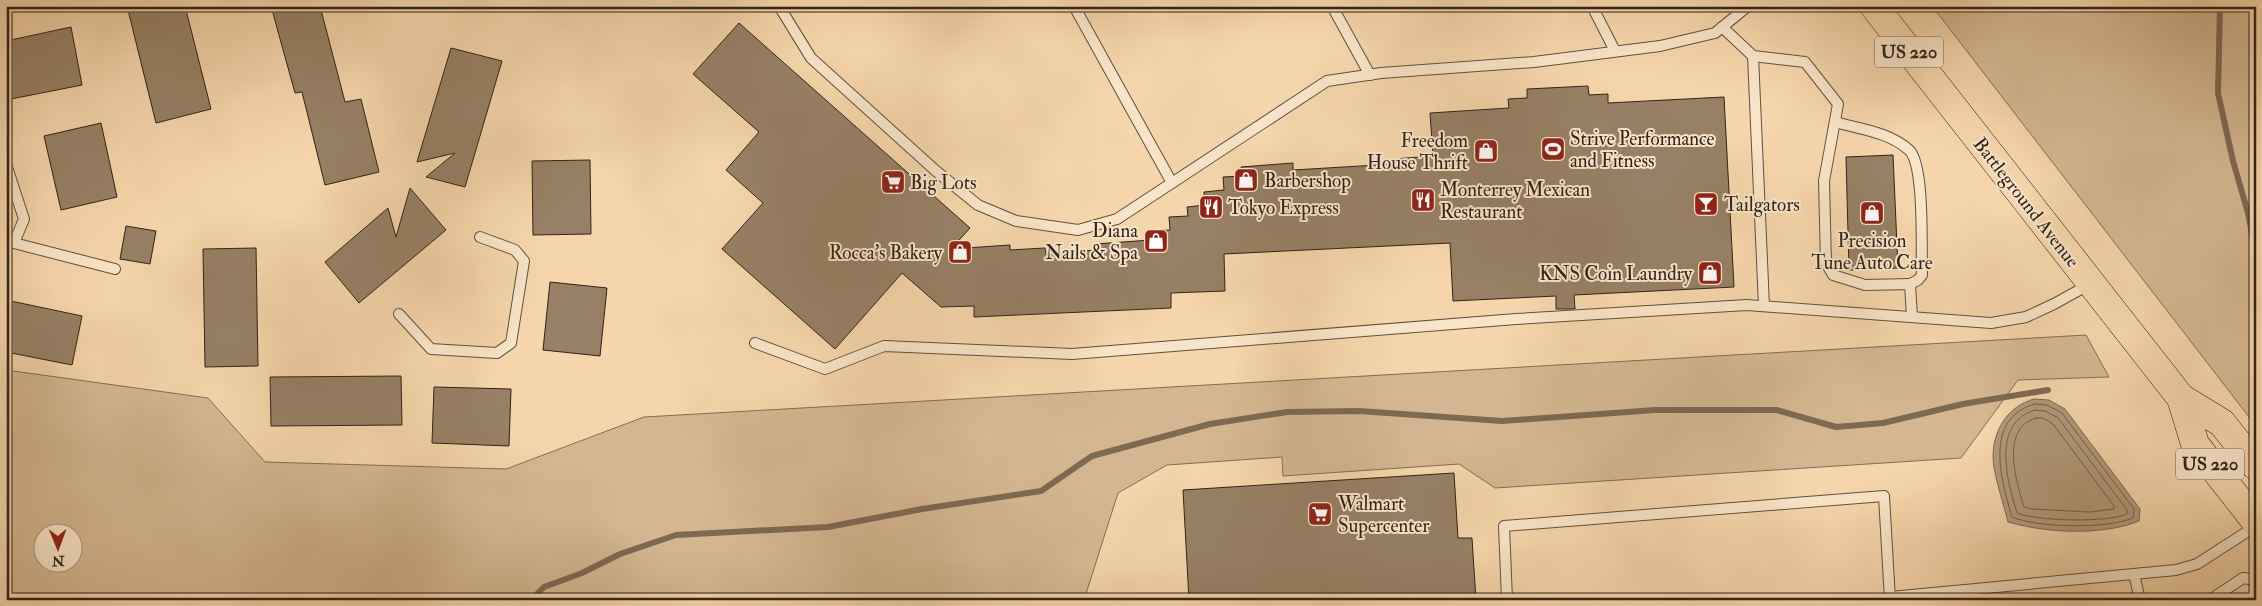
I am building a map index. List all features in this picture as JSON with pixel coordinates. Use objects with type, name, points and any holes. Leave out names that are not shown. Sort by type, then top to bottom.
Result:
[{"type":"main road","name":"Battleground Avenue","points":[[1874,6],[2181,398],[2222,423],[2256,466]]},
{"type":"main road","name":"Battleground Avenue","points":[[2181,398],[2195,444],[2256,524]]},
{"type":"lane","points":[[779,6],[811,58],[936,171],[978,205],[1016,221],[1078,230],[1117,220],[1327,81],[1370,75],[1534,62],[1660,46],[1715,33],[1748,6]]},
{"type":"lane","points":[[1074,6],[1172,183]]},
{"type":"lane","points":[[1332,6],[1370,75]]},
{"type":"lane","points":[[1592,6],[1615,52]]},
{"type":"lane","points":[[1722,27],[1753,56],[1805,62],[1838,104],[1834,122],[1824,181],[1826,263],[1833,274],[1865,285],[1910,284],[1918,280],[1922,275],[1920,173],[1912,152],[1897,141],[1881,134],[1834,122]]},
{"type":"lane","points":[[1753,56],[1764,306]]},
{"type":"lane","points":[[6,164],[24,219],[10,242],[115,269]]},
{"type":"lane","points":[[399,314],[431,349],[497,354],[511,343],[524,261],[515,250],[480,236]]},
{"type":"lane","points":[[755,343],[825,369],[884,346],[1072,354],[1516,319],[1748,305],[1991,323],[2017,318],[2054,304],[2091,283]]},
{"type":"lane","points":[[1910,284],[1912,317]]},
{"type":"lane","points":[[1507,600],[1504,526],[1884,496],[1890,598],[2176,570],[2197,564],[2256,524]]},
{"type":"lane","points":[[2134,574],[2140,600]]},
{"type":"lane","points":[[2210,600],[2243,578],[2256,580]]},
{"type":"shaded area","points":[[1932,6],[2256,6],[2256,426]]},
{"type":"shaded area","points":[[2086,335],[2109,377],[2018,380],[1961,458],[1495,488],[1459,464],[1283,476],[1282,457],[1167,465],[1118,493],[1084,600],[6,600],[6,370],[208,398],[265,462],[506,469],[644,417]]},
{"type":"water","points":[[1640,6],[1675,6],[1650,11]]},
{"type":"water","points":[[2034,399],[2049,400],[2065,409],[2140,509],[2139,521],[2124,526],[2091,531],[2039,529],[2008,522],[1995,472],[1994,447],[1999,429],[2004,420],[2017,407]]},
{"type":"building","points":[[127,6],[185,6],[211,109],[156,123]]},
{"type":"building","points":[[271,6],[320,6],[345,102],[361,99],[379,172],[325,185],[302,92],[295,93]]},
{"type":"building","points":[[739,23],[970,228],[951,249],[1010,245],[1010,250],[1045,248],[1046,254],[1096,250],[1095,244],[1151,240],[1150,231],[1170,230],[1169,217],[1188,216],[1187,207],[1205,205],[1204,192],[1224,190],[1223,177],[1242,176],[1241,167],[1293,163],[1293,170],[1394,164],[1394,159],[1433,156],[1430,113],[1509,108],[1508,99],[1527,98],[1527,89],[1588,86],[1589,95],[1608,94],[1608,103],[1724,97],[1734,287],[1574,295],[1575,309],[1556,309],[1556,296],[1453,301],[1450,243],[1224,254],[1225,291],[1171,293],[1171,308],[974,317],[974,306],[941,307],[902,273],[835,349],[722,249],[763,203],[726,170],[759,132],[693,74]]},
{"type":"building","points":[[71,27],[82,85],[6,100],[6,41]]},
{"type":"building","points":[[451,48],[502,61],[465,187],[426,177],[455,153],[417,162]]},
{"type":"building","points":[[101,123],[117,197],[61,210],[44,136]]},
{"type":"building","name":"Precision Tune Auto Care","points":[[1893,155],[1898,268],[1849,270],[1846,157]]},
{"type":"building","points":[[590,160],[591,234],[533,235],[532,161]]},
{"type":"building","points":[[410,188],[446,230],[359,303],[325,262],[388,208],[396,237]]},
{"type":"building","points":[[126,226],[156,231],[150,264],[120,259]]},
{"type":"building","points":[[256,248],[258,366],[205,367],[203,249]]},
{"type":"building","points":[[550,282],[607,288],[600,356],[543,350]]},
{"type":"building","points":[[6,300],[82,316],[72,365],[6,352]]},
{"type":"building","points":[[401,376],[402,425],[271,426],[270,377]]},
{"type":"building","points":[[434,387],[511,389],[509,446],[432,443]]},
{"type":"building","name":"Walmart Supercenter","points":[[1454,473],[1458,538],[1472,538],[1476,600],[1189,600],[1183,490]]},
{"type":"waterway","points":[[2220,6],[2218,93],[2233,161],[2248,213],[2256,255]]},
{"type":"waterway","points":[[531,600],[544,587],[582,573],[620,554],[676,535],[828,527],[922,509],[1041,491],[1092,456],[1210,424],[1287,412],[1359,411],[1502,421],[1655,410],[1777,410],[1836,427],[1883,423],[1963,404],[2048,390]]},
{"type":"place","name":"Strive Performance and Fitness","points":[[1553,149]]},
{"type":"place","name":"Freedom House Thrift","points":[[1486,151]]},
{"type":"place","name":"Barbershop","points":[[1246,180]]},
{"type":"place","name":"Big Lots","points":[[893,182]]},
{"type":"place","name":"Monterrey Mexican Restaurant","points":[[1423,200]]},
{"type":"place","name":"Tailgators","points":[[1706,204]]},
{"type":"place","name":"Tokyo Express","points":[[1211,207]]},
{"type":"place","name":"Precision Tune Auto Care","points":[[1872,213]]},
{"type":"place","name":"Diana Nails & Spa","points":[[1156,241]]},
{"type":"place","name":"Rocca's Bakery","points":[[960,252]]},
{"type":"place","name":"KNS Coin Laundry","points":[[1710,273]]},
{"type":"place","name":"Walmart Supercenter","points":[[1320,514]]}]
